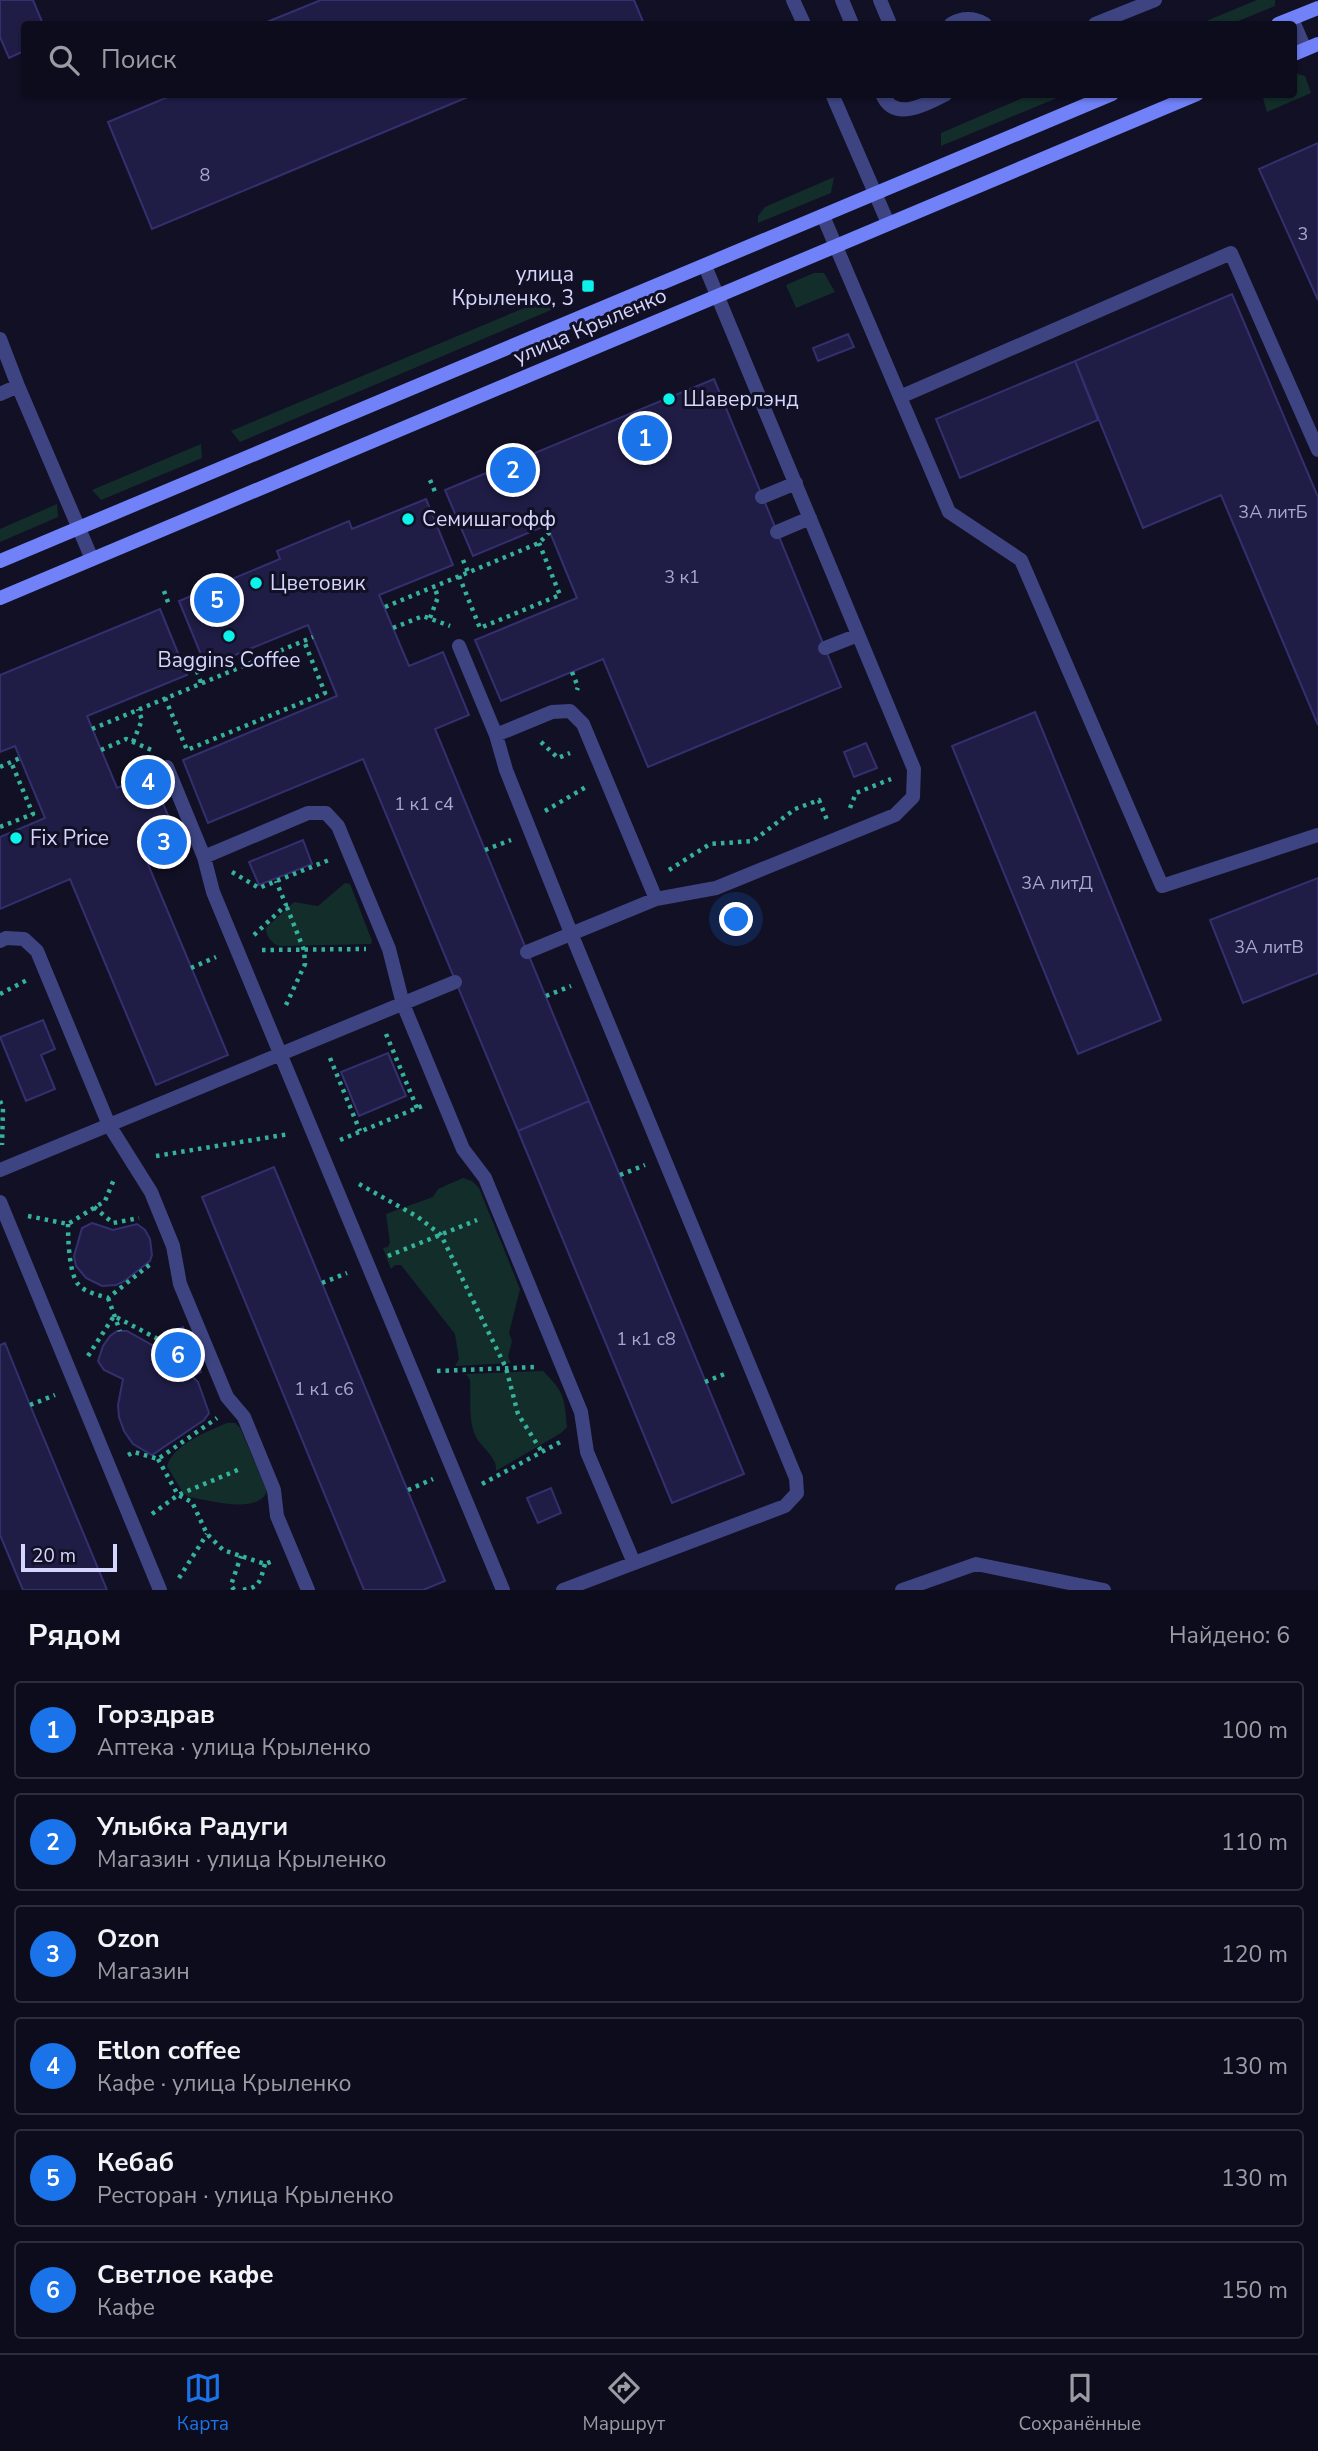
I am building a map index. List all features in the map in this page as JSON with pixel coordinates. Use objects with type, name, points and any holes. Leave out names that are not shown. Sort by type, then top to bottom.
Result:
[{"type":"street","points":[[1287,21],[1318,8]]},
{"type":"street","name":"улица Крыленко","points":[[0,561],[1102,98]]},
{"type":"street","name":"улица Крыленко","points":[[0,598],[1187,98]]},
{"type":"lane","points":[[793,0],[802,21]]},
{"type":"lane","points":[[842,0],[851,21]]},
{"type":"lane","points":[[880,0],[889,21]]},
{"type":"lane","points":[[1102,21],[1155,0]]},
{"type":"lane","points":[[956,21],[960,18],[979,21]]},
{"type":"lane","points":[[834,98],[888,223]]},
{"type":"lane","points":[[884,98],[886,103],[897,109],[915,109],[938,98]]},
{"type":"lane","points":[[822,216],[949,512],[1021,560],[1162,886],[1318,835]]},
{"type":"lane","points":[[900,397],[1231,253],[1318,450]]},
{"type":"lane","points":[[527,952],[656,899],[716,888],[895,815],[913,797],[914,769],[705,266]]},
{"type":"lane","points":[[0,339],[92,559]]},
{"type":"lane","points":[[0,394],[18,387]]},
{"type":"lane","points":[[762,497],[796,483]]},
{"type":"lane","points":[[777,532],[810,518]]},
{"type":"lane","points":[[825,648],[859,635]]},
{"type":"lane","points":[[459,646],[527,822],[796,1478],[797,1493],[785,1506],[563,1590]]},
{"type":"lane","points":[[496,736],[552,712],[570,711],[583,724],[656,899]]},
{"type":"lane","points":[[167,767],[204,857],[213,892],[503,1590]]},
{"type":"lane","points":[[204,857],[308,814],[326,813],[338,826],[389,949],[402,1004],[463,1149],[485,1178],[581,1412],[587,1452],[634,1563]]},
{"type":"lane","points":[[0,941],[6,938],[24,939],[37,951],[109,1125],[158,1210],[173,1246],[180,1284],[227,1397],[244,1417],[262,1460],[274,1490],[277,1516],[308,1590]]},
{"type":"lane","points":[[0,1170],[455,982]]},
{"type":"lane","points":[[0,1202],[135,1527],[166,1587]]},
{"type":"lane","points":[[902,1590],[976,1564],[1104,1590]]},
{"type":"path","points":[[429,480],[436,494]]},
{"type":"path","points":[[385,607],[539,543],[550,532]]},
{"type":"path","points":[[459,576],[480,628],[560,595],[539,543]]},
{"type":"path","points":[[463,560],[468,572]]},
{"type":"path","points":[[430,618],[439,597],[434,586]]},
{"type":"path","points":[[164,591],[169,605]]},
{"type":"path","points":[[393,628],[424,616],[451,627],[459,646]]},
{"type":"path","points":[[92,729],[313,637]]},
{"type":"path","points":[[165,698],[187,750],[325,693],[304,640]]},
{"type":"path","points":[[197,671],[201,683]]},
{"type":"path","points":[[133,743],[142,720],[138,709]]},
{"type":"path","points":[[522,725],[558,758],[591,745]]},
{"type":"path","points":[[101,750],[126,739],[162,754],[167,767]]},
{"type":"path","points":[[0,766],[20,758]]},
{"type":"path","points":[[0,827],[33,814],[11,762]]},
{"type":"path","points":[[852,811],[850,807],[856,793],[914,769]]},
{"type":"path","points":[[527,822],[604,776]]},
{"type":"path","points":[[649,883],[710,844],[753,841],[795,809],[819,800],[835,840]]},
{"type":"path","points":[[204,857],[259,888],[349,852]]},
{"type":"path","points":[[272,1035],[304,964],[304,950],[276,881]]},
{"type":"path","points":[[237,949],[286,905]]},
{"type":"path","points":[[237,949],[389,949]]},
{"type":"path","points":[[377,1014],[417,1108]]},
{"type":"path","points":[[321,1037],[360,1131]]},
{"type":"path","points":[[320,1148],[442,1098]]},
{"type":"path","points":[[0,1101],[4,1108],[3,1141],[0,1149]]},
{"type":"path","points":[[7,1219],[32,1216],[68,1224],[104,1201],[117,1174],[132,1163],[160,1155],[312,1130]]},
{"type":"path","points":[[327,1166],[418,1217],[441,1235],[506,1368],[518,1414],[542,1452]]},
{"type":"path","points":[[94,1207],[113,1223],[131,1221],[158,1210]]},
{"type":"path","points":[[368,1265],[499,1211]]},
{"type":"path","points":[[68,1224],[69,1246],[77,1283],[83,1289],[108,1298]]},
{"type":"path","points":[[108,1298],[173,1246]]},
{"type":"path","points":[[108,1298],[120,1331]]},
{"type":"path","points":[[69,1370],[91,1354],[114,1316]]},
{"type":"path","points":[[114,1316],[158,1339]]},
{"type":"path","points":[[412,1372],[562,1366]]},
{"type":"path","points":[[158,1459],[168,1449],[212,1420],[238,1410]]},
{"type":"path","points":[[463,1495],[583,1429]]},
{"type":"path","points":[[108,1463],[134,1452],[158,1459],[178,1495],[192,1502],[207,1534],[223,1550],[265,1564],[292,1552]]},
{"type":"path","points":[[135,1527],[178,1495],[262,1460]]},
{"type":"path","points":[[166,1587],[178,1579],[207,1534]]},
{"type":"path","points":[[234,1590],[231,1585],[241,1556]]},
{"type":"path","points":[[243,1590],[259,1584],[265,1564]]},
{"type":"green space","points":[[1257,0],[1275,0],[1275,6],[1238,21],[1206,21]]},
{"type":"green space","points":[[1297,74],[1305,76],[1311,93],[1267,112],[1263,98],[1297,98]]},
{"type":"green space","points":[[1023,98],[1057,98],[941,146],[941,133]]},
{"type":"green space","points":[[834,177],[831,193],[758,223],[758,216],[765,207]]},
{"type":"green space","points":[[814,273],[824,273],[835,292],[796,308],[786,285]]},
{"type":"green space","points":[[553,296],[558,307],[240,442],[231,431]]},
{"type":"green space","points":[[201,444],[202,458],[101,500],[92,490]]},
{"type":"green space","points":[[57,504],[58,517],[0,542],[0,529]]},
{"type":"green space","points":[[345,883],[350,884],[371,944],[279,946],[270,939],[266,928],[294,902],[318,906]]},
{"type":"green space","points":[[463,1178],[472,1181],[479,1188],[520,1289],[509,1333],[512,1341],[508,1357],[511,1363],[455,1366],[459,1359],[455,1334],[401,1265],[395,1265],[391,1269],[383,1248],[390,1243],[386,1214],[433,1197],[438,1189]]},
{"type":"green space","points":[[543,1371],[562,1396],[567,1427],[496,1471],[495,1462],[473,1431],[470,1380],[466,1374]]},
{"type":"green space","points":[[227,1423],[235,1423],[240,1428],[267,1491],[262,1498],[254,1502],[232,1504],[189,1497],[183,1493],[167,1466],[184,1445]]},
{"type":"building","points":[[0,0],[33,0],[42,21],[21,21],[21,52],[9,58],[0,37]]},
{"type":"building","points":[[321,0],[634,0],[643,21],[269,21]]},
{"type":"building","points":[[165,98],[465,98],[152,229],[108,122]]},
{"type":"building","points":[[1318,143],[1318,300],[1259,169]]},
{"type":"building","points":[[1232,294],[1318,497],[1318,725],[1221,495],[1143,528],[1075,361]]},
{"type":"building","points":[[848,334],[854,347],[818,361],[813,348]]},
{"type":"building","points":[[1075,361],[1098,420],[960,478],[936,419]]},
{"type":"building","points":[[714,379],[841,687],[648,767],[603,659],[501,701],[475,640],[577,598],[547,525],[473,556],[445,490]]},
{"type":"building","points":[[426,499],[453,565],[379,595],[409,666],[443,652],[469,715],[435,729],[589,1101],[518,1131],[363,759],[208,823],[183,760],[337,696],[308,625],[206,667],[179,601],[280,559],[277,551],[349,521],[352,529]]},
{"type":"building","points":[[160,609],[187,675],[87,716],[117,788],[151,774],[176,835],[142,850],[228,1055],[156,1085],[70,879],[0,909],[0,837],[45,818],[15,746],[0,752],[0,675]]},
{"type":"building","points":[[1035,712],[1161,1020],[1078,1054],[952,746]]},
{"type":"building","points":[[866,743],[877,768],[854,777],[844,752]]},
{"type":"building","points":[[303,840],[312,864],[259,885],[249,862]]},
{"type":"building","points":[[1318,878],[1318,973],[1243,1003],[1210,920]]},
{"type":"building","points":[[43,1020],[55,1049],[41,1055],[55,1089],[26,1101],[0,1037]]},
{"type":"building","points":[[388,1053],[406,1096],[359,1116],[341,1072]]},
{"type":"building","points":[[589,1101],[744,1474],[672,1503],[518,1131]]},
{"type":"building","points":[[274,1167],[445,1581],[423,1590],[364,1590],[202,1197]]},
{"type":"building","points":[[92,1223],[113,1230],[137,1224],[145,1230],[150,1239],[150,1261],[116,1285],[102,1286],[86,1278],[76,1266],[74,1256],[82,1228]]},
{"type":"building","points":[[183,1327],[201,1372],[185,1379],[181,1378],[159,1349],[163,1335]]},
{"type":"building","points":[[117,1331],[127,1331],[159,1349],[181,1378],[192,1376],[198,1382],[209,1413],[204,1420],[152,1455],[133,1444],[124,1431],[118,1405],[123,1379],[104,1370],[98,1361],[103,1346]]},
{"type":"building","points":[[5,1343],[107,1590],[23,1590],[0,1535],[0,1345]]},
{"type":"building","points":[[551,1488],[561,1513],[538,1523],[527,1498]]},
{"type":"place","name":"улица Крыленко, 3","points":[[588,286]]},
{"type":"place","name":"Шаверлэнд","points":[[669,399]]},
{"type":"place","name":"Горздрав","points":[[645,438]]},
{"type":"place","name":"Улыбка Радуги","points":[[513,470]]},
{"type":"place","name":"Семишагофф","points":[[408,519]]},
{"type":"place","name":"Цветовик","points":[[256,583]]},
{"type":"place","name":"Кебаб","points":[[217,600]]},
{"type":"place","name":"Baggins Coffee","points":[[229,636]]},
{"type":"place","name":"Etlon coffee","points":[[148,782]]},
{"type":"place","name":"Fix Price","points":[[16,838]]},
{"type":"place","name":"Ozon","points":[[164,842]]},
{"type":"place","name":"Светлое кафе","points":[[178,1355]]}]
